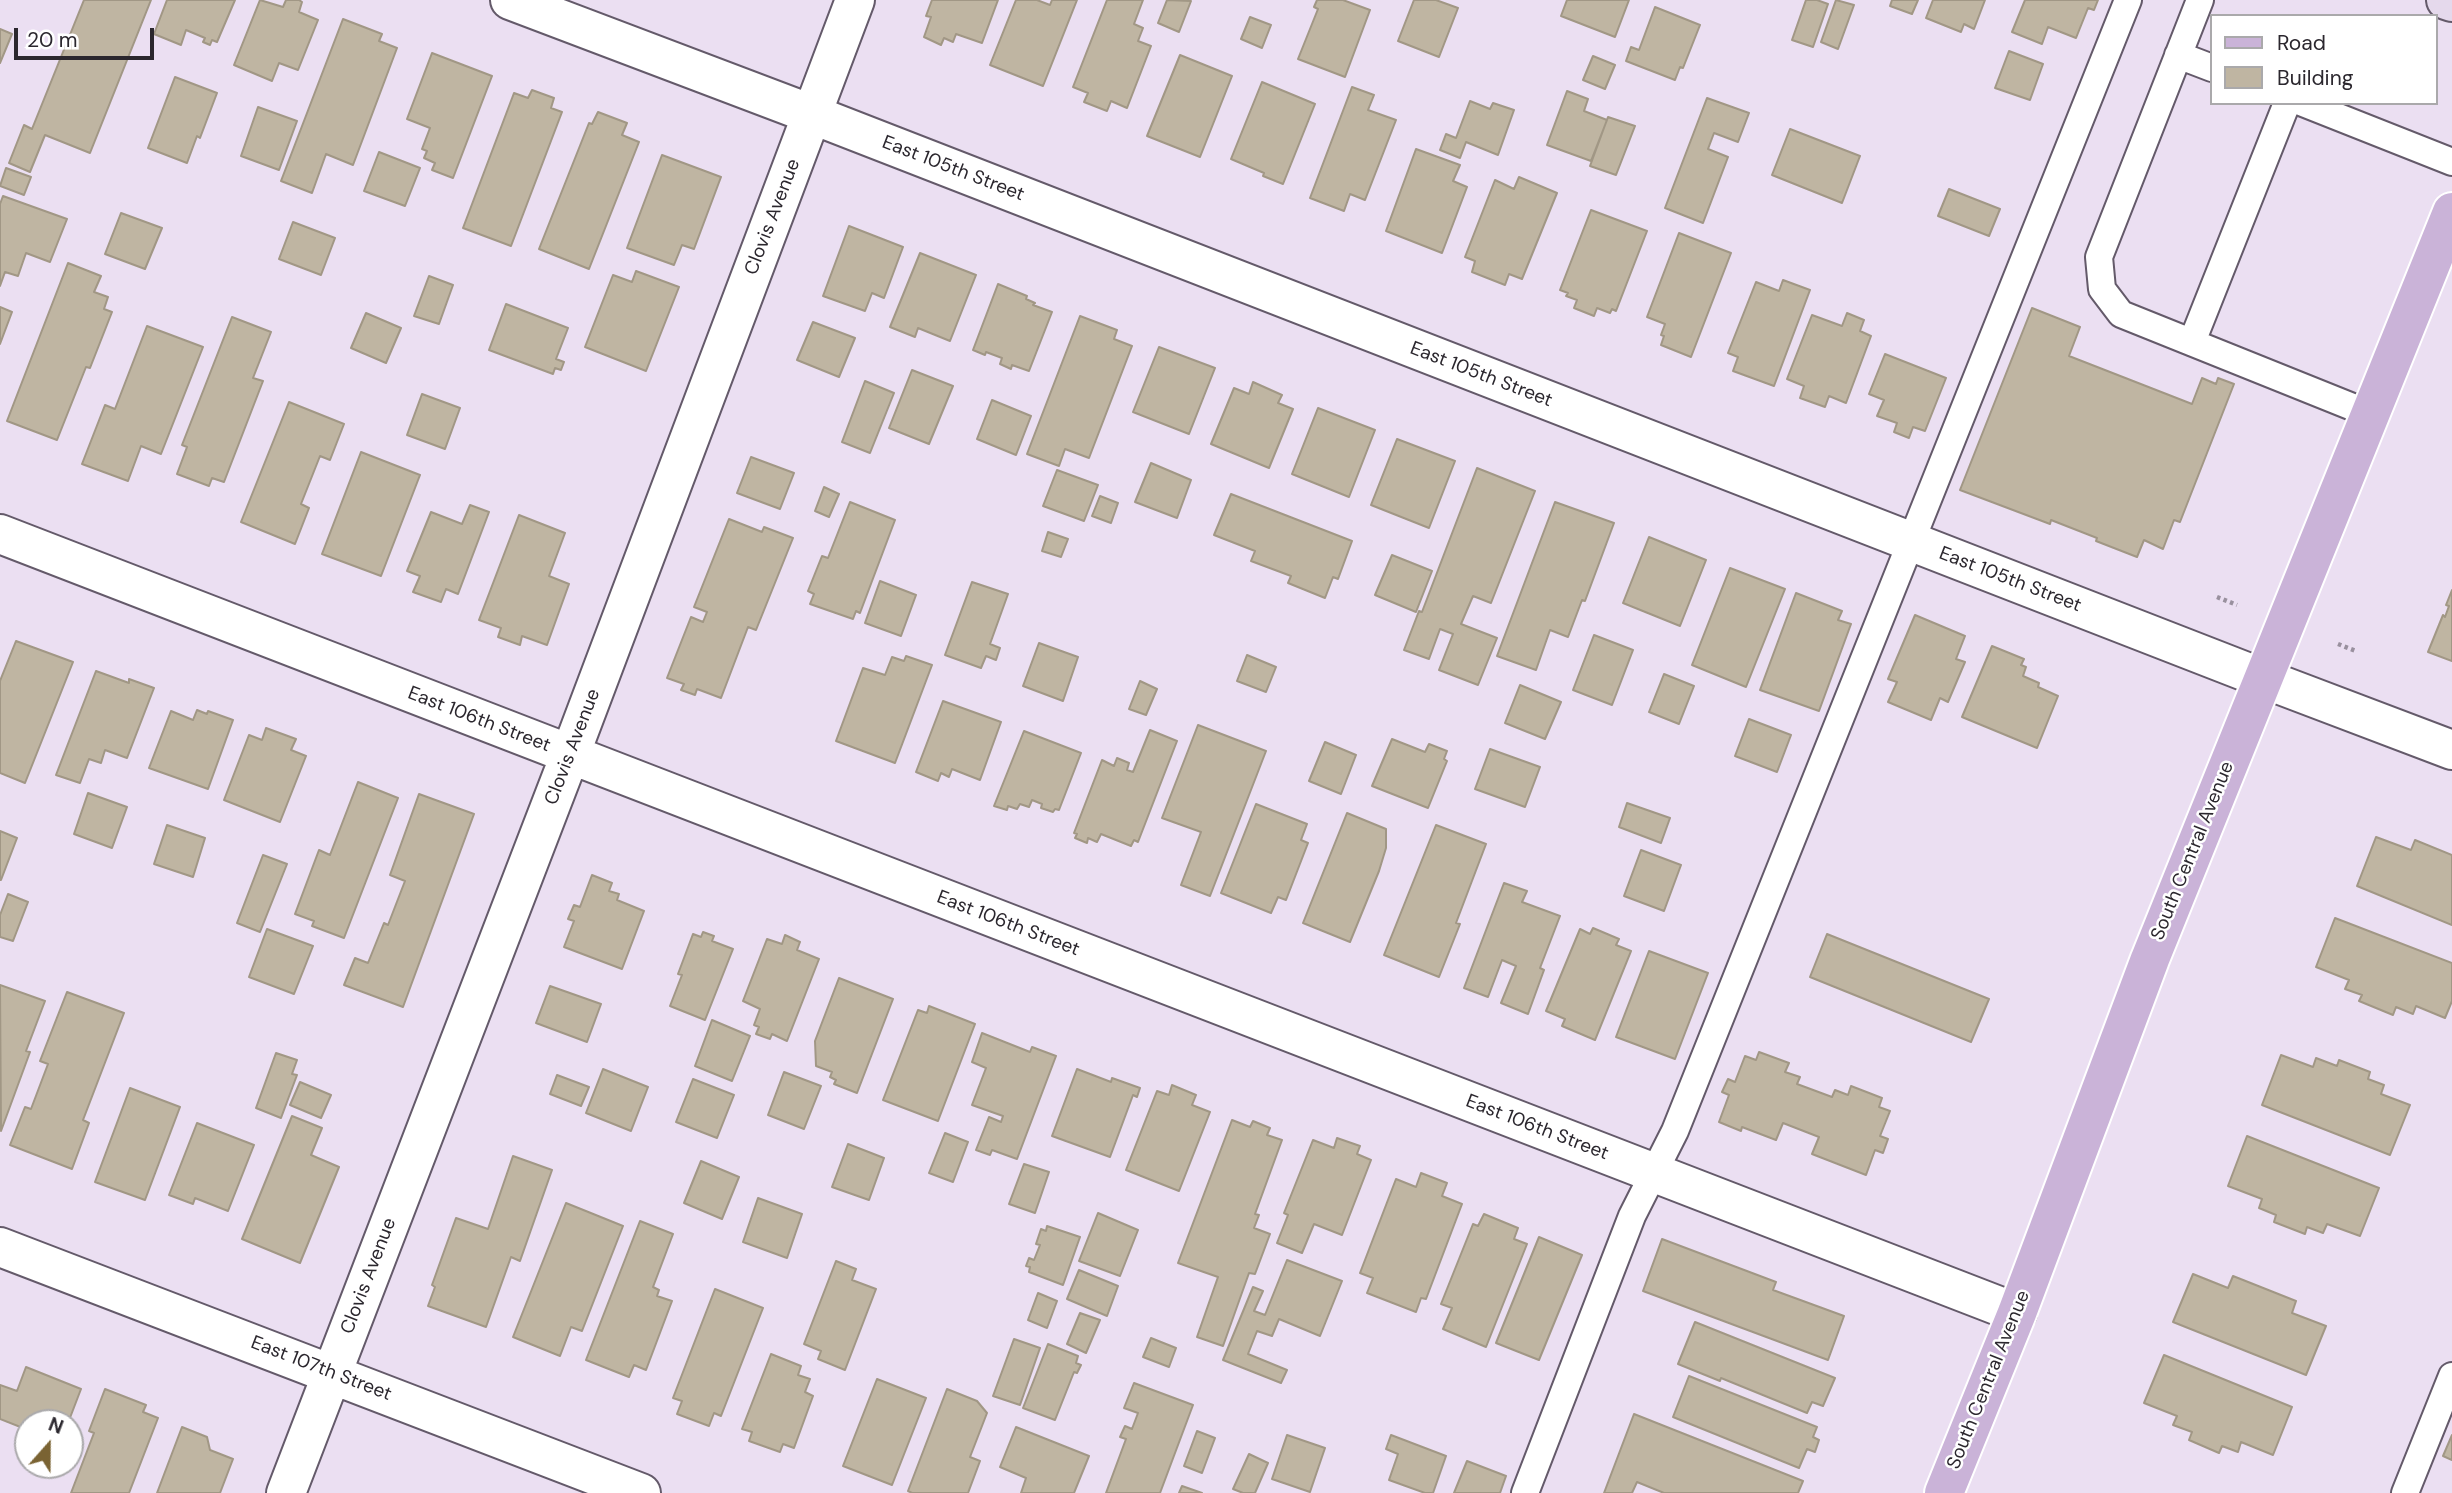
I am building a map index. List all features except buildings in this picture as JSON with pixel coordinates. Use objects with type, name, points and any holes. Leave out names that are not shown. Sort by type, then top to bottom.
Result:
[{"type":"main road","name":"South Central Avenue","points":[[1944,1493],[2017,1313],[2150,959],[2452,212]]},
{"type":"street","name":"East 105th Street","points":[[510,0],[2452,750]]},
{"type":"street","name":"Clovis Avenue","points":[[286,1493],[570,755],[855,0]]},
{"type":"street","points":[[2446,0],[2452,2]]},
{"type":"street","name":"East 106th Street","points":[[0,534],[2017,1313]]},
{"type":"street","name":"East 107th Street","points":[[0,1247],[641,1493]]},
{"type":"lane","points":[[1525,1493],[1632,1216],[1675,1131],[2128,0]]},
{"type":"lane","points":[[2200,0],[2099,257],[2102,289],[2121,314],[2370,414]]},
{"type":"lane","points":[[2178,55],[2210,67]]},
{"type":"lane","points":[[2192,342],[2286,105]]},
{"type":"lane","points":[[2308,105],[2452,162]]},
{"type":"lane","points":[[2405,1493],[2452,1376]]},
{"type":"path","points":[[2217,597],[2236,604]]},
{"type":"path","points":[[2338,644],[2356,651]]}]
